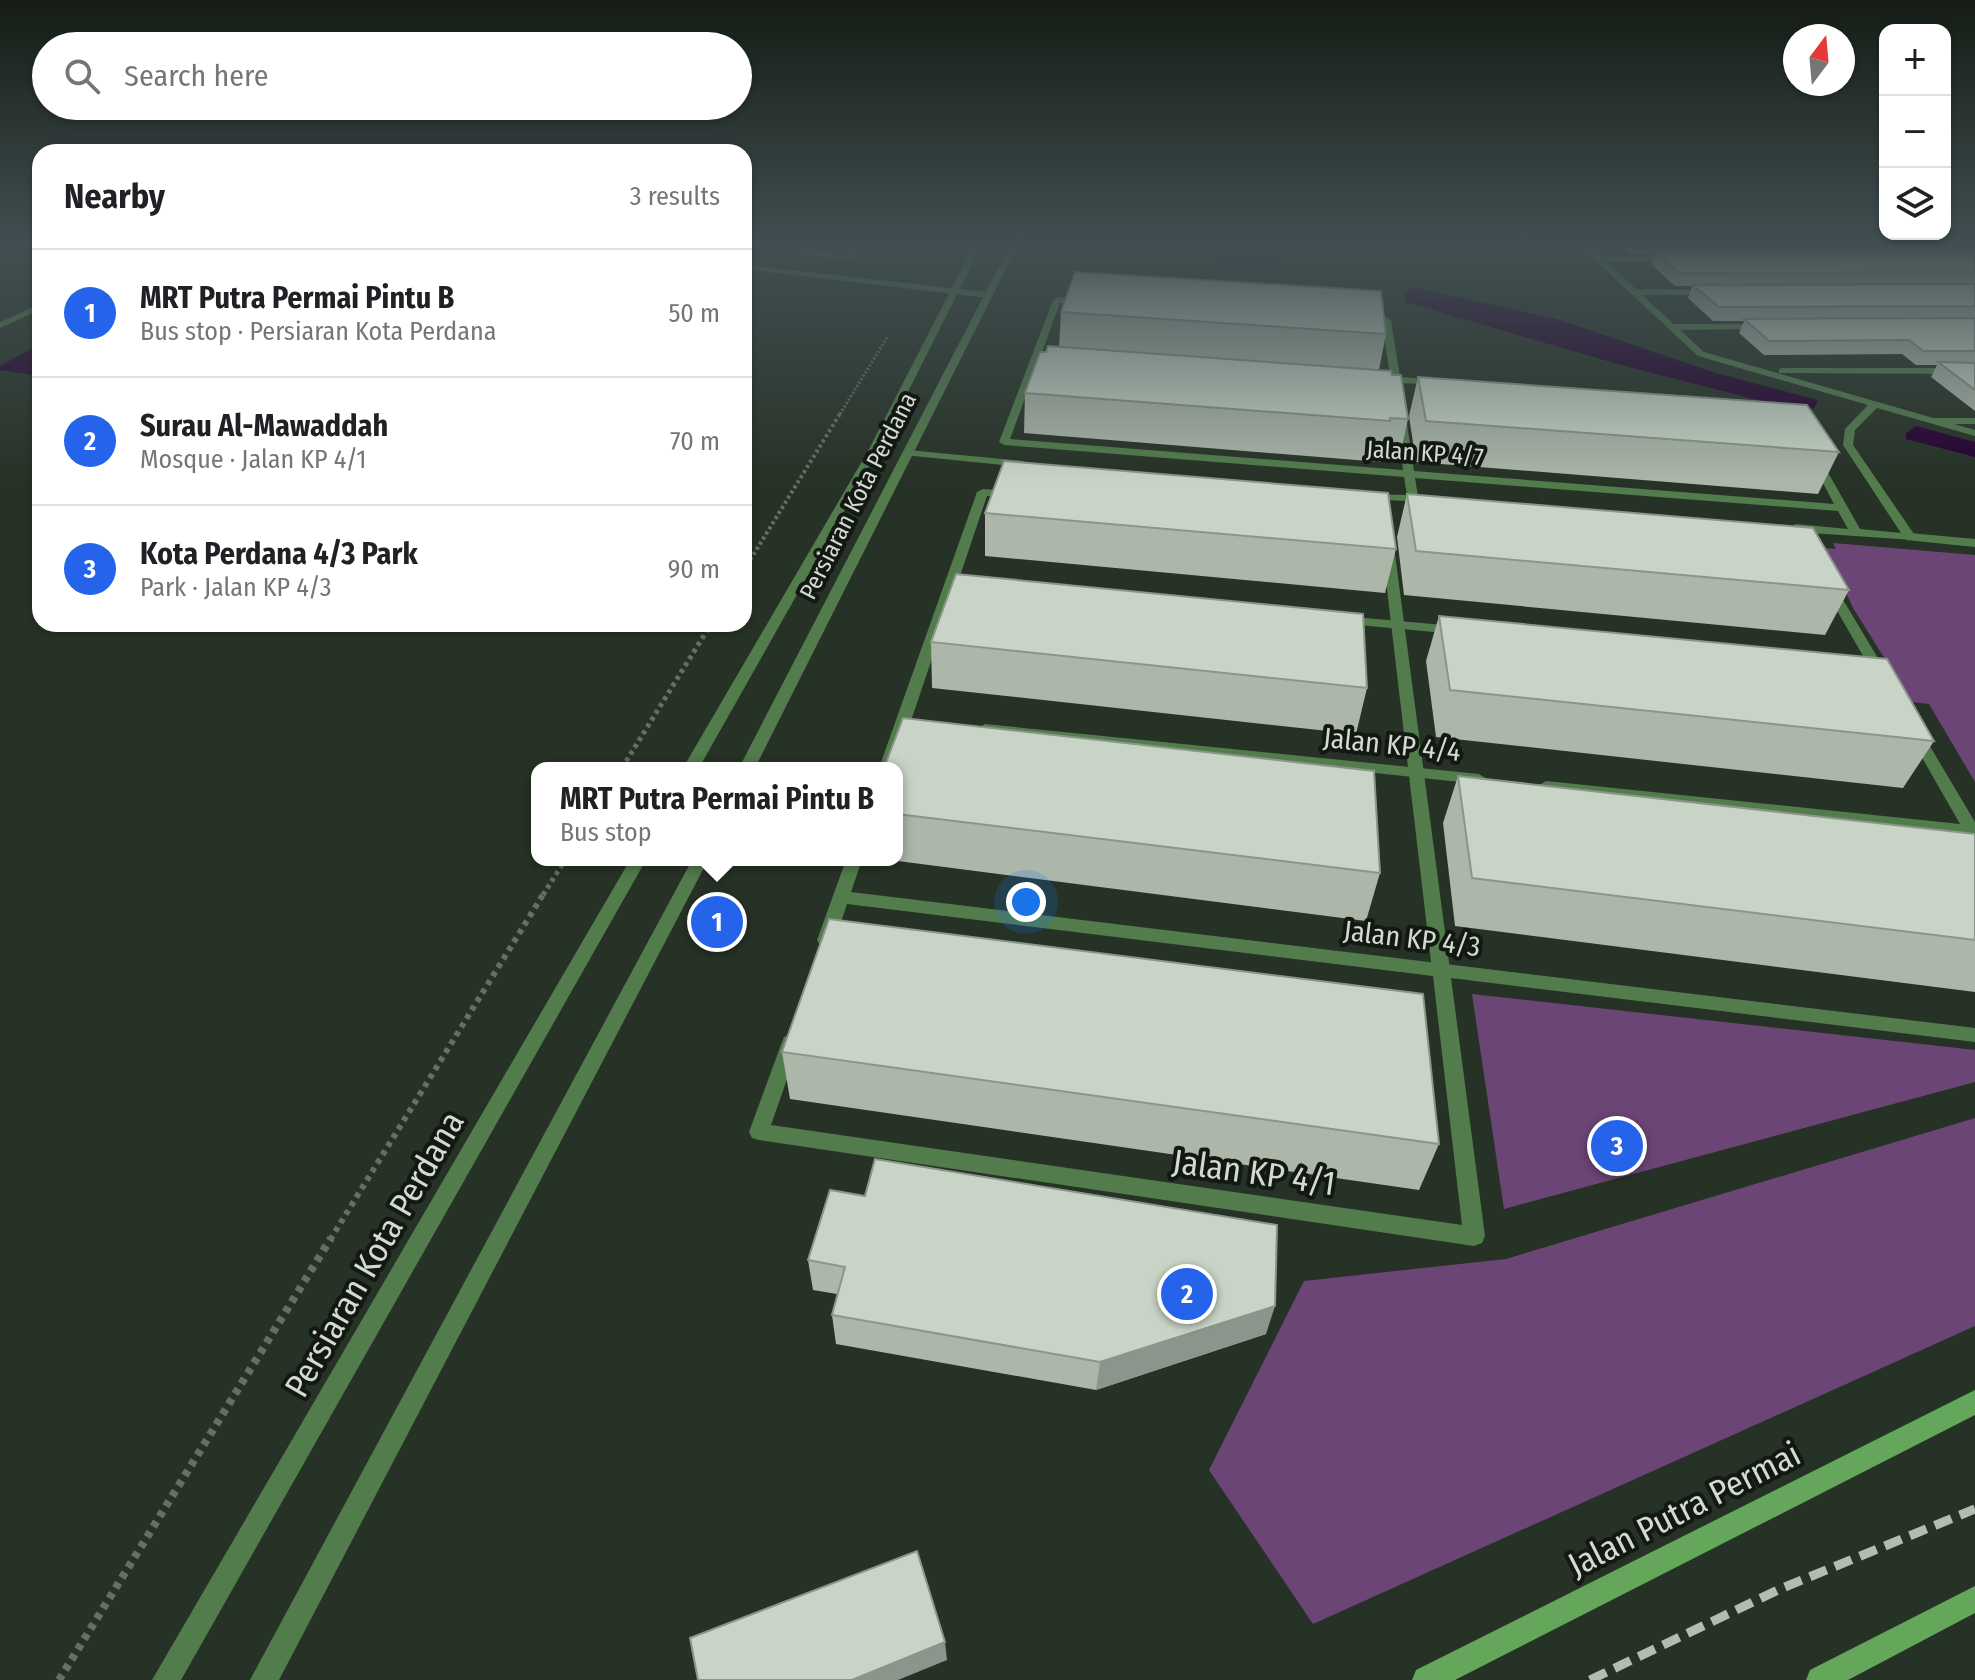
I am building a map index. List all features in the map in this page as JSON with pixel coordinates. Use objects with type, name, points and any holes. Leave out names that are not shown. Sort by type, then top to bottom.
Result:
[{"type":"main road","name":"Jalan Putra Permai","points":[[1426,1680],[1975,1402]]},
{"type":"main road","points":[[1820,1680],[1975,1599]]},
{"type":"street","name":"Persiaran Kota Perdana","points":[[694,762],[873,451],[937,325]]},
{"type":"street","name":"Persiaran Kota Perdana","points":[[750,762],[973,325]]},
{"type":"street","points":[[1044,379],[1028,378],[1047,325]]},
{"type":"street","points":[[1387,325],[1413,499]]},
{"type":"street","points":[[1671,327],[1777,327]]},
{"type":"street","points":[[1671,327],[1701,354],[1975,433]]},
{"type":"street","points":[[1037,353],[1053,354]]},
{"type":"street","points":[[1764,371],[1975,371]]},
{"type":"street","name":"Jalan KP 4/7","points":[[1028,378],[1004,442],[1842,508]]},
{"type":"street","points":[[1380,378],[1457,384]]},
{"type":"street","points":[[1384,404],[1399,405]]},
{"type":"street","points":[[1875,404],[1850,429],[1848,445],[1910,537]]},
{"type":"street","points":[[1935,421],[1975,421]]},
{"type":"street","points":[[1809,448],[1856,533]]},
{"type":"street","points":[[908,453],[1043,466]]},
{"type":"street","points":[[890,762],[912,720],[950,585],[983,492],[1030,496]]},
{"type":"street","points":[[1351,494],[1429,500]]},
{"type":"street","points":[[1382,497],[1441,970]]},
{"type":"street","points":[[1779,527],[1975,543]]},
{"type":"street","points":[[1795,528],[1806,549]]},
{"type":"street","points":[[1820,573],[1869,668],[1892,695]]},
{"type":"street","points":[[950,585],[966,586]]},
{"type":"street","points":[[1321,618],[1475,632]]},
{"type":"street","points":[[1908,722],[1973,833]]},
{"type":"street","name":"Jalan KP 4/4","points":[[966,726],[1496,780]]},
{"type":"street","points":[[1527,784],[1973,833]]},
{"type":"street","name":"Persiaran Kota Perdana","points":[[166,1680],[635,866]]},
{"type":"street","points":[[264,1680],[697,866]]},
{"type":"street","points":[[821,956],[852,866]]},
{"type":"street","name":"Jalan KP 4/3","points":[[841,897],[1975,1035]]},
{"type":"street","name":"Jalan KP 4/1","points":[[795,1030],[759,1132],[1474,1236],[1441,970]]},
{"type":"path","points":[[752,557],[888,336]]},
{"type":"path","points":[[626,762],[706,632]]},
{"type":"path","points":[[59,1680],[561,866]]},
{"type":"shaded area","points":[[1485,325],[1576,325],[1716,373],[1818,400],[1815,407],[1806,412],[1621,365]]},
{"type":"shaded area","points":[[32,348],[32,375],[0,370],[0,366]]},
{"type":"shaded area","points":[[1916,426],[1975,442],[1975,457],[1906,439],[1906,433]]},
{"type":"shaded area","points":[[1833,543],[1975,555],[1975,782],[1929,704],[1912,702],[1853,608],[1826,548],[1836,549]]},
{"type":"shaded area","points":[[1472,994],[1975,1050],[1975,1082],[1504,1209]]},
{"type":"shaded area","points":[[1975,1118],[1975,1326],[1313,1624],[1209,1470],[1304,1281],[1506,1259]]},
{"type":"building","points":[[1259,325],[1385,325],[1386,334]]},
{"type":"building","points":[[1751,325],[1975,325],[1975,351],[1923,351],[1909,340],[1769,341]]},
{"type":"building","points":[[1048,346],[1391,371],[1392,375],[1401,375],[1408,419],[1390,418],[1390,421],[1025,393],[1040,352],[1046,352]]},
{"type":"building","points":[[1938,362],[1975,363],[1975,390]]},
{"type":"building","points":[[1418,377],[1807,405],[1839,452],[1426,421]]},
{"type":"building","points":[[1004,461],[1388,493],[1396,549],[985,513]]},
{"type":"building","points":[[1407,494],[1813,528],[1849,590],[1416,551]]},
{"type":"building","points":[[956,574],[1363,614],[1367,688],[931,642]]},
{"type":"building","points":[[1439,616],[1887,659],[1934,741],[1450,690]]},
{"type":"building","points":[[903,718],[1374,771],[1380,873],[903,815],[903,762],[886,762]]},
{"type":"building","points":[[1458,776],[1975,834],[1975,940],[1472,878]]},
{"type":"building","points":[[829,919],[1423,994],[1439,1144],[782,1052]]},
{"type":"building","points":[[875,1159],[1277,1225],[1275,1306],[1100,1362],[832,1315],[845,1267],[808,1260],[830,1190],[865,1196]]},
{"type":"building","points":[[917,1551],[945,1642],[852,1680],[698,1680],[690,1638]]},
{"type":"railway","points":[[1590,1680],[1780,1589],[1975,1509]]},
{"type":"place","name":"MRT Putra Permai Pintu B","points":[[717,922]]},
{"type":"place","name":"Kota Perdana 4/3 Park","points":[[1617,1146]]},
{"type":"place","name":"Surau Al-Mawaddah","points":[[1187,1294]]}]
